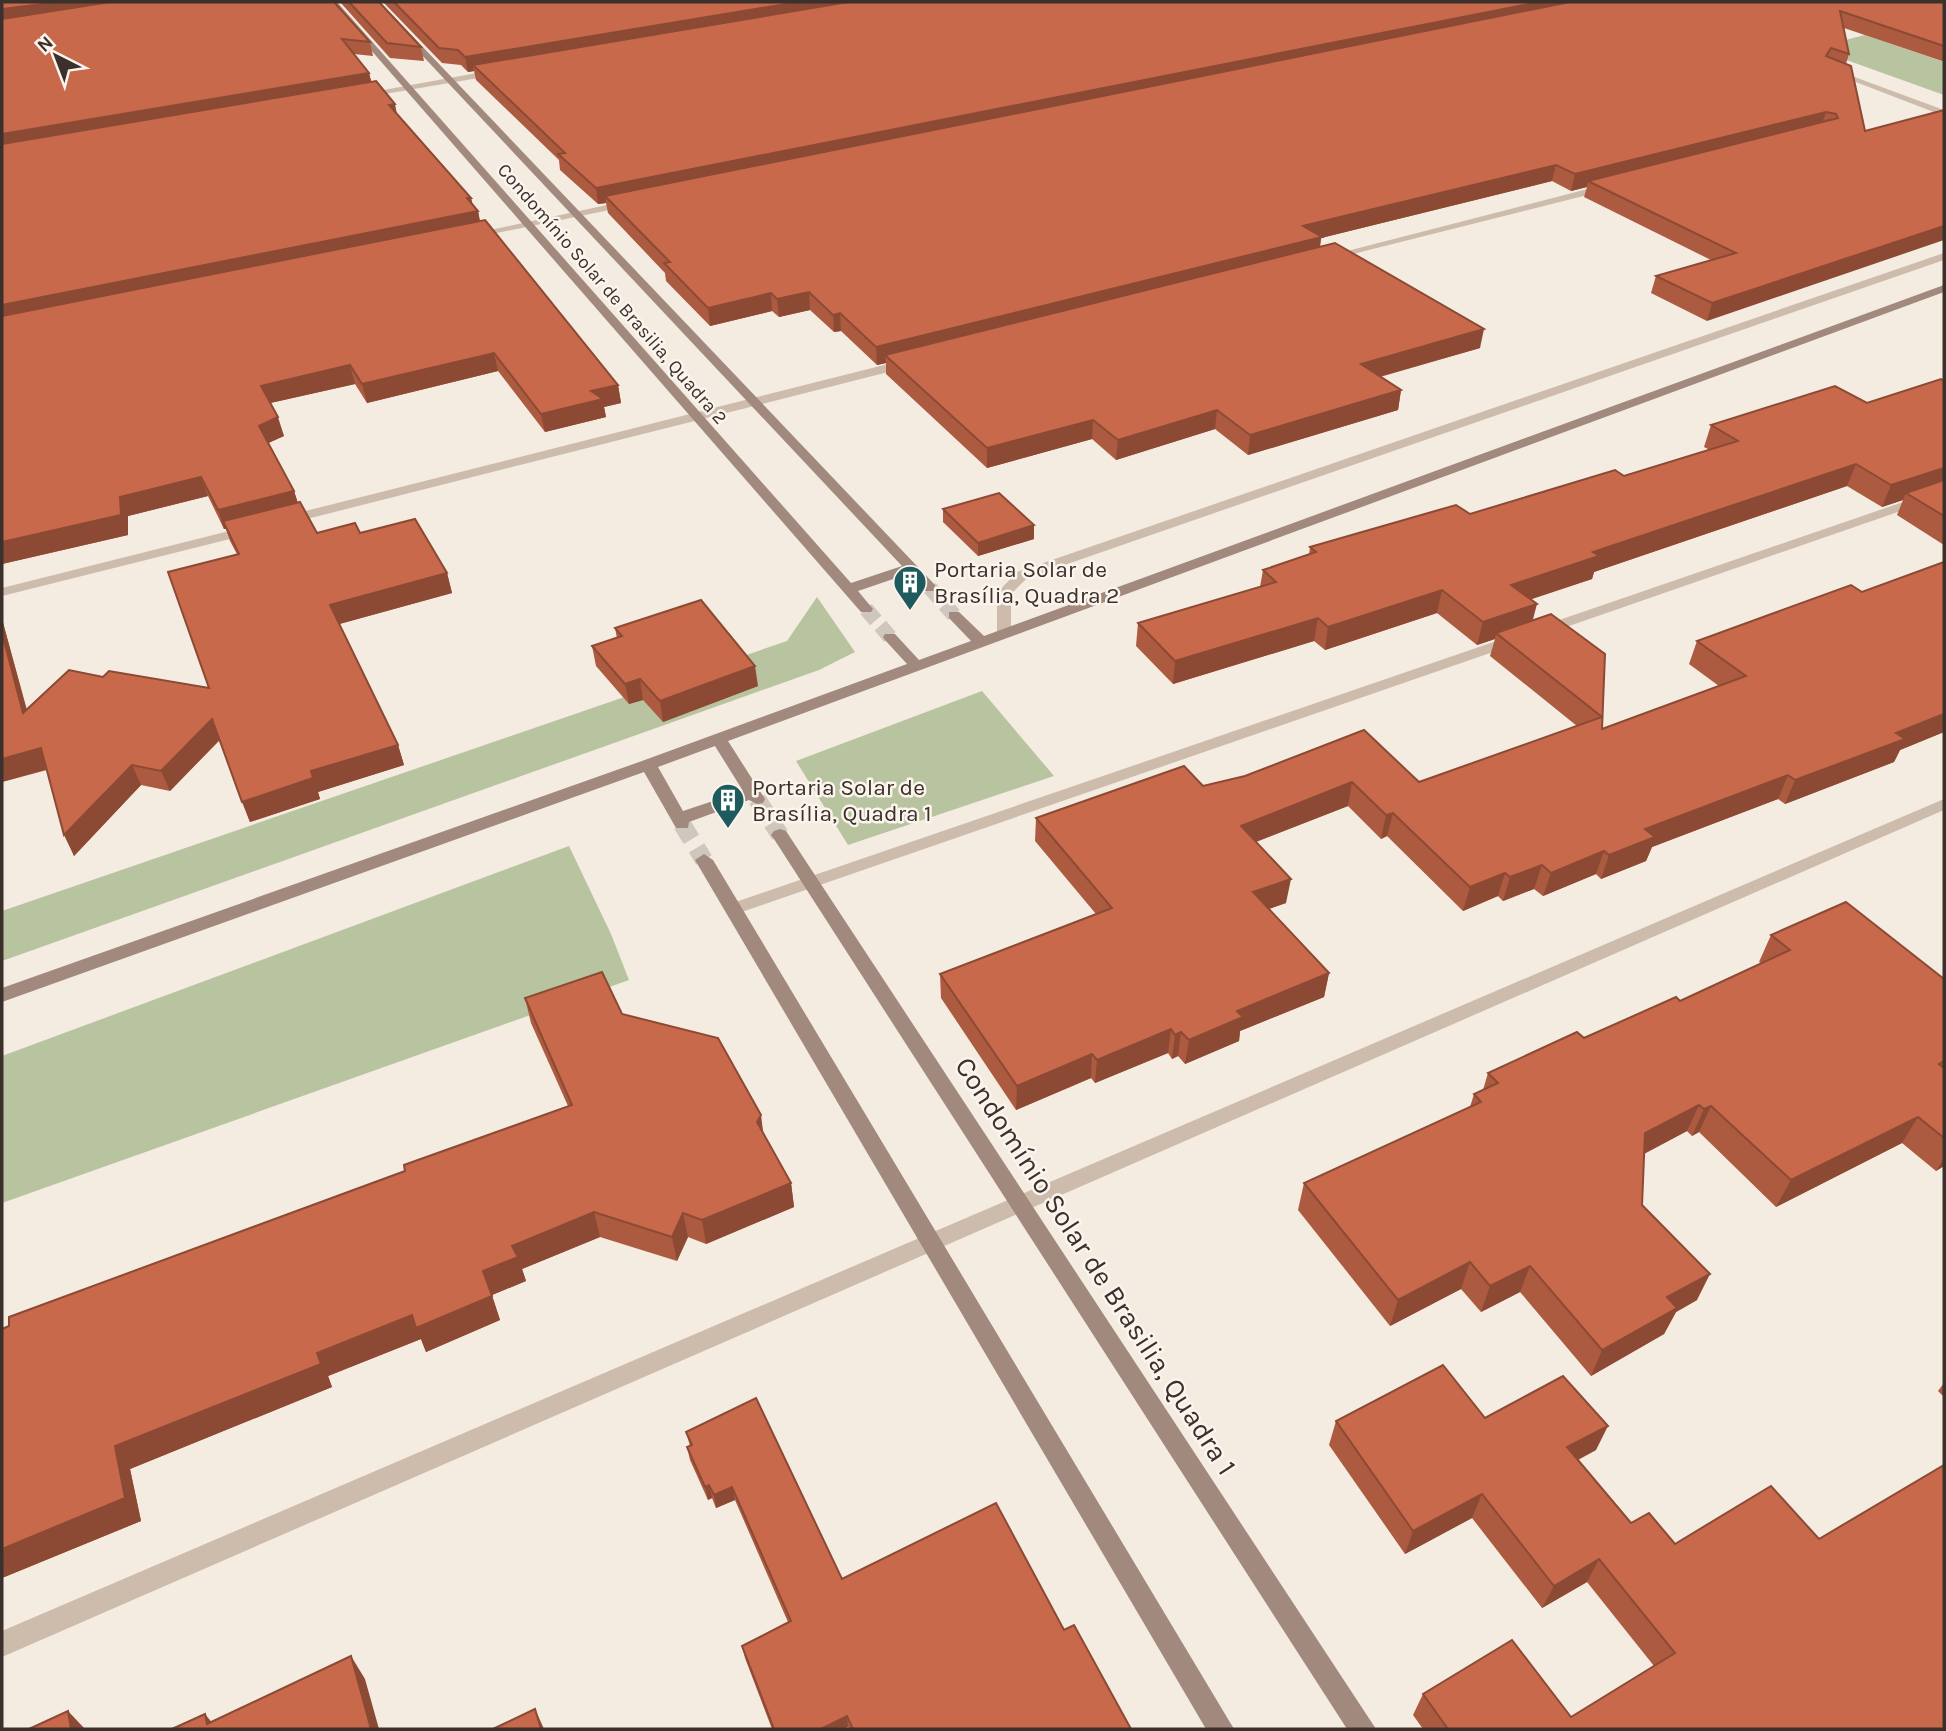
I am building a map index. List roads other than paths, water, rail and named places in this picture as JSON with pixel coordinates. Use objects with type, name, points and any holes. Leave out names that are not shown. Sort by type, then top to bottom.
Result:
[{"type":"street","name":"Condomínio Solar de Brasilia, Quadra 2","points":[[333,2],[866,609]]},
{"type":"street","name":"Condomínio Solar de Brasilia, Quadra 2","points":[[376,2],[930,588]]},
{"type":"street","points":[[1826,68],[1944,113]]},
{"type":"street","points":[[353,97],[514,69]]},
{"type":"street","points":[[1322,259],[1621,183]]},
{"type":"street","points":[[456,238],[641,201]]},
{"type":"street","points":[[1004,631],[1004,593],[1022,575],[1944,256]]},
{"type":"street","points":[[2,995],[648,765],[981,642],[1004,631],[1944,288]]},
{"type":"street","points":[[2,592],[915,362]]},
{"type":"street","points":[[733,909],[1944,492]]},
{"type":"street","points":[[848,589],[911,568]]},
{"type":"street","points":[[954,615],[981,642]]},
{"type":"street","points":[[890,636],[916,665]]},
{"type":"street","points":[[648,765],[681,822],[755,796],[718,739]]},
{"type":"street","points":[[2,1644],[1944,804]]},
{"type":"street","name":"Condomínio Solar de Brasilia, Quadra 1","points":[[780,835],[1363,1729]]},
{"type":"street","points":[[704,860],[1221,1729]]},
{"type":"tunnel","points":[[930,588],[954,615]]},
{"type":"tunnel","points":[[866,609],[890,637]]},
{"type":"tunnel","points":[[757,799],[780,835]]},
{"type":"tunnel","points":[[682,824],[704,860]]},
{"type":"place","name":"Portaria Solar de Brasília, Quadra 2","points":[[910,612]]},
{"type":"place","name":"Portaria Solar de Brasília, Quadra 1","points":[[728,830]]}]
